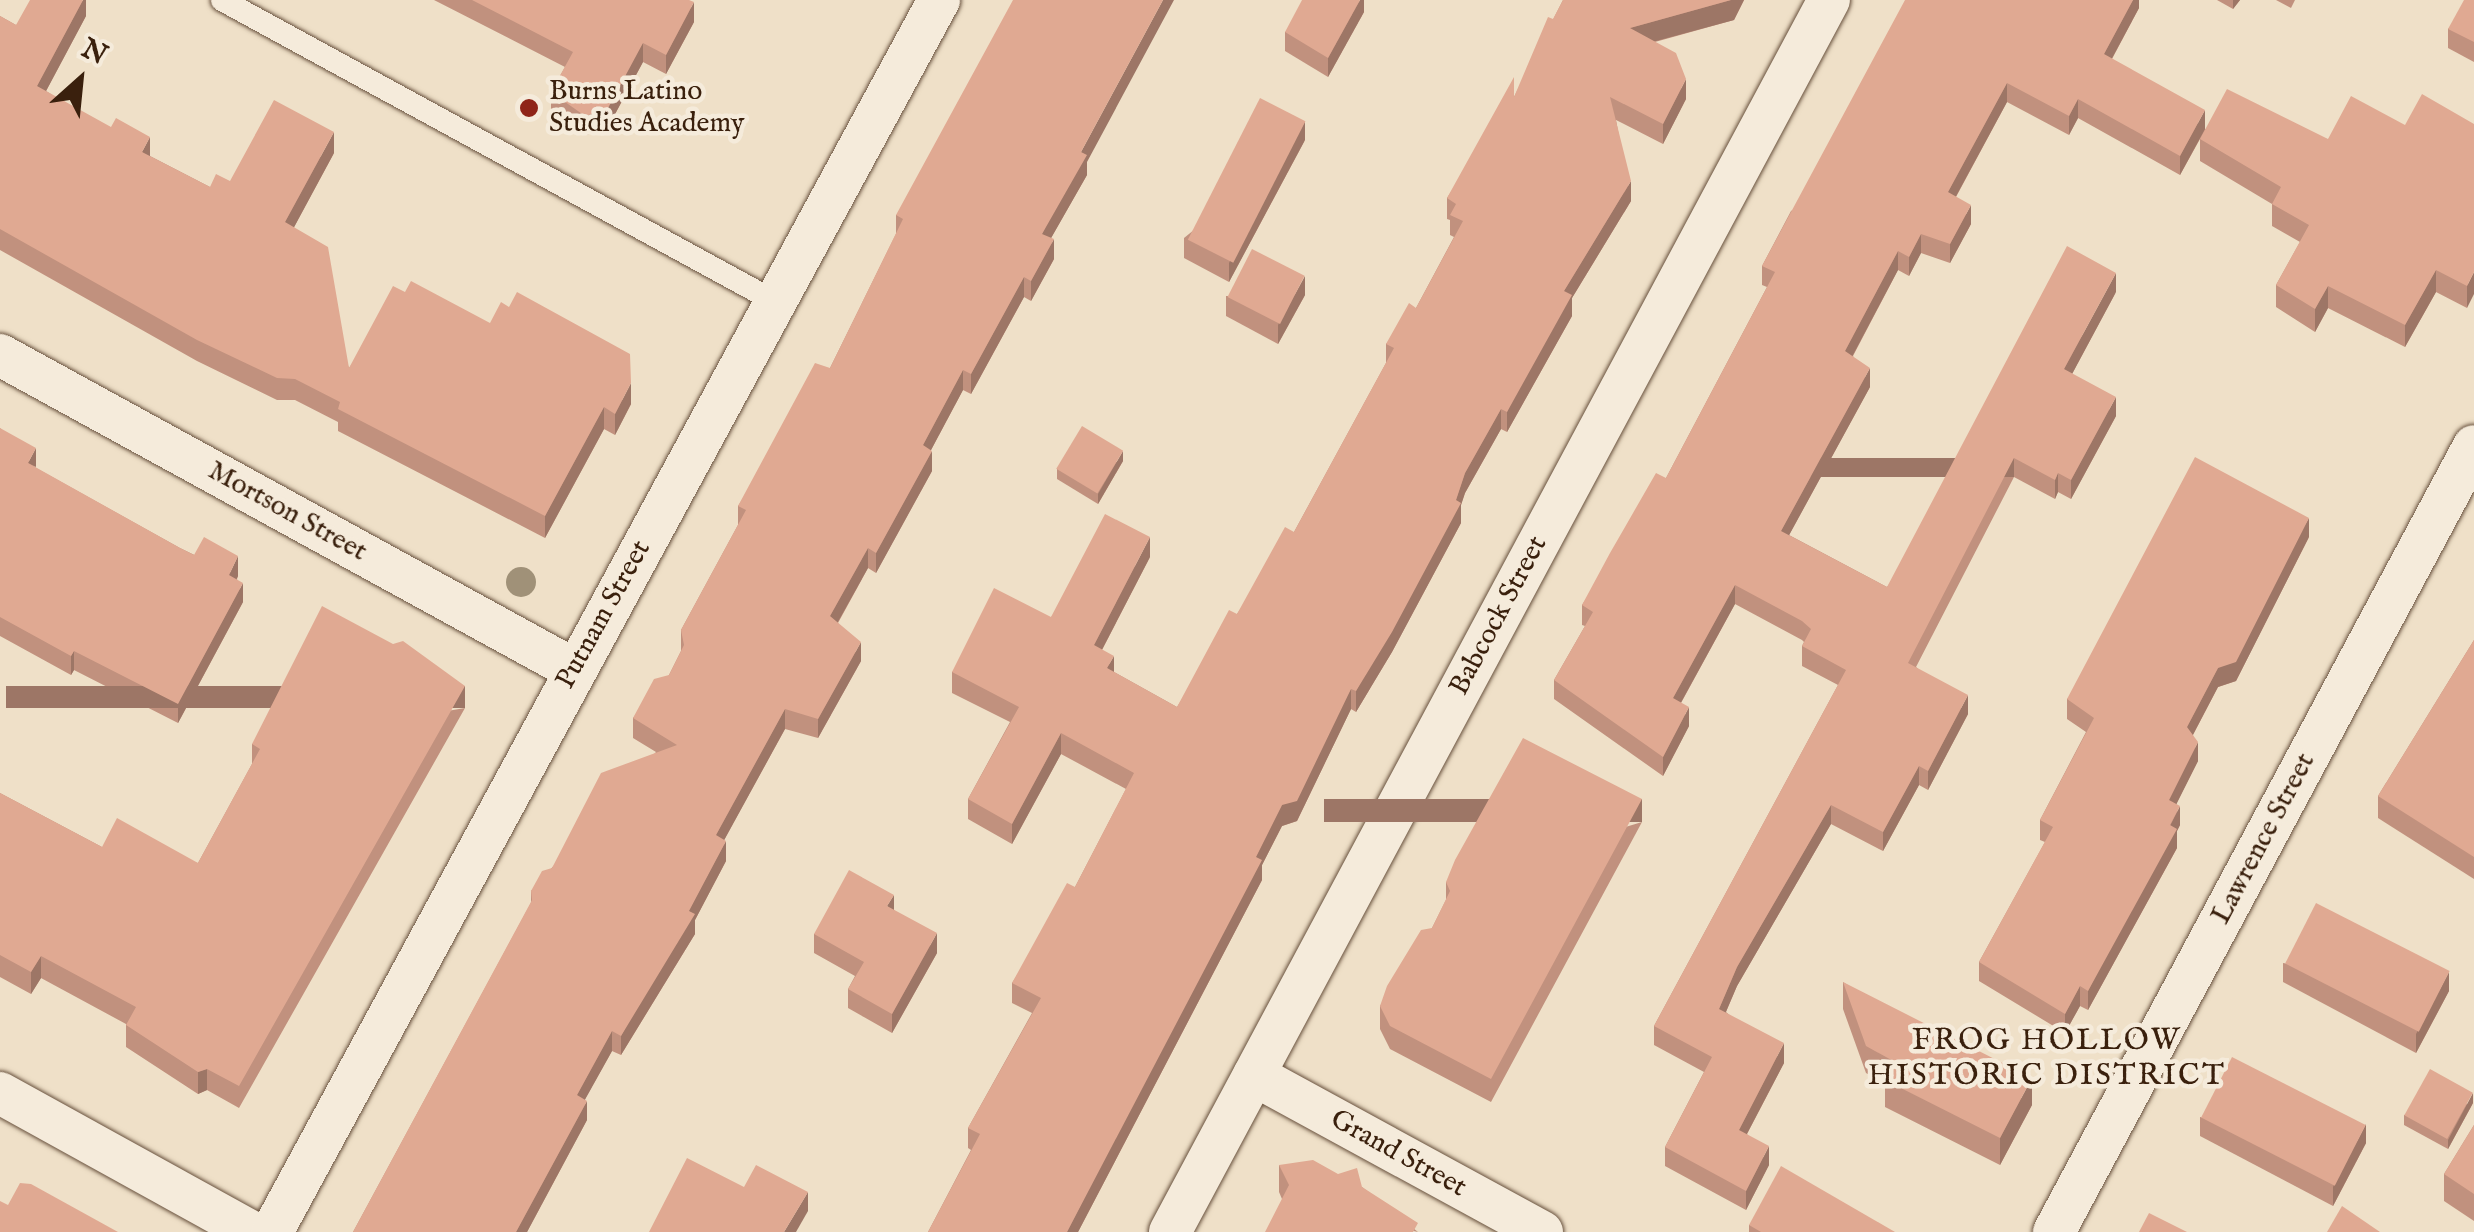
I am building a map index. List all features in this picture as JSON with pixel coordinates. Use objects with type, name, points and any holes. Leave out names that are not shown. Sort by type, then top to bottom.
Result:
[{"type":"street","name":"Putnam Street","points":[[272,1232],[939,0]]},
{"type":"street","name":"Babcock Street","points":[[1170,1232],[1829,0]]},
{"type":"street","name":"Mortson Street","points":[[0,355],[575,670]]},
{"type":"street","name":"Lawrence Street","points":[[2054,1232],[2474,446]]},
{"type":"street","name":"Grand Street","points":[[1254,1075],[1542,1232]]},
{"type":"street","points":[[0,1092],[252,1232]]},
{"type":"lane","points":[[222,0],[776,302]]},
{"type":"building","points":[[30,0],[83,0],[37,86],[111,127],[116,118],[150,137],[142,152],[210,187],[216,174],[230,181],[274,100],[334,132],[285,222],[328,247],[349,368],[393,286],[405,292],[411,281],[490,323],[501,302],[509,307],[517,292],[630,354],[631,383],[615,414],[604,407],[545,516],[338,409],[340,402],[295,379],[277,378],[197,340],[0,229],[0,16],[16,25]]},
{"type":"building","points":[[472,0],[694,2],[666,55],[643,43],[607,110],[585,116],[551,92],[573,52]]},
{"type":"building","points":[[1013,0],[1163,0],[1081,152],[1087,155],[1042,234],[1054,239],[1031,281],[1024,277],[971,374],[963,370],[923,445],[932,451],[876,553],[868,548],[830,616],[861,642],[818,719],[785,709],[716,835],[726,841],[689,911],[695,914],[621,1036],[612,1031],[577,1095],[587,1101],[516,1232],[353,1232],[532,900],[531,891],[542,871],[552,868],[601,773],[677,745],[633,718],[654,679],[669,675],[684,645],[681,630],[746,510],[738,506],[815,363],[830,368],[903,219],[896,215]]},
{"type":"building","points":[[1302,0],[1360,0],[1328,58],[1285,32]]},
{"type":"building","points":[[1563,0],[1731,0],[1630,28],[1676,53],[1686,79],[1663,124],[1610,97],[1631,181],[1564,291],[1572,295],[1507,412],[1501,409],[1465,473],[1456,500],[1461,503],[1392,632],[1356,691],[1351,689],[1297,801],[1282,805],[1256,857],[1262,860],[1067,1232],[928,1232],[980,1134],[968,1128],[1041,998],[1012,983],[1067,883],[1075,887],[1134,773],[1061,733],[1012,824],[968,799],[1019,707],[952,672],[994,588],[1051,617],[1105,514],[1150,537],[1094,645],[1114,656],[1107,668],[1177,707],[1229,610],[1237,614],[1285,527],[1294,532],[1394,348],[1386,344],[1409,303],[1416,308],[1463,221],[1450,215],[1456,204],[1447,198],[1514,77],[1514,97],[1548,17],[1553,19]]},
{"type":"building","points":[[1905,0],[2133,0],[2104,54],[2205,110],[2180,156],[2078,99],[2069,116],[2007,83],[1948,192],[1971,205],[1950,244],[1921,234],[1909,257],[1898,251],[1845,351],[1870,368],[1781,531],[1887,587],[2067,246],[2116,273],[2064,369],[2116,397],[2071,480],[2058,473],[2055,480],[2014,458],[1908,663],[1968,695],[1928,771],[1919,766],[1883,832],[1831,805],[1737,967],[1719,1009],[1784,1043],[1739,1130],[1769,1146],[1746,1191],[1665,1147],[1712,1057],[1654,1026],[1846,670],[1802,646],[1811,629],[1802,621],[1735,585],[1673,698],[1689,707],[1663,757],[1554,680],[1593,612],[1582,605],[1656,473],[1666,478],[1775,272],[1762,266]]},
{"type":"building","points":[[2464,0],[2474,0],[2474,42],[2448,29]]},
{"type":"building","points":[[2227,89],[2328,139],[2351,96],[2405,125],[2422,94],[2474,124],[2474,272],[2467,286],[2436,270],[2405,325],[2328,286],[2315,309],[2276,285],[2309,225],[2272,204],[2281,187],[2200,139]]},
{"type":"building","points":[[1260,98],[1305,121],[1233,263],[1188,240]]},
{"type":"building","points":[[1252,249],[1305,276],[1280,324],[1227,297]]},
{"type":"building","points":[[1082,426],[1123,451],[1097,494],[1056,469]]},
{"type":"building","points":[[0,428],[36,448],[28,463],[180,548],[194,555],[204,537],[238,556],[229,575],[243,583],[178,704],[74,651],[71,656],[0,617]]},
{"type":"building","points":[[2195,457],[2309,518],[2236,662],[2218,668],[2187,727],[2198,742],[2169,800],[2180,806],[2170,825],[2177,829],[2088,991],[2080,986],[2065,1014],[1979,962],[2053,827],[2040,820],[2094,718],[2067,699]]},
{"type":"building","points":[[322,606],[393,644],[403,641],[465,686],[239,1086],[207,1069],[198,1072],[126,1025],[136,1007],[41,956],[31,972],[0,955],[0,793],[102,847],[117,818],[198,863],[260,749],[252,744]]},
{"type":"building","points":[[2474,640],[2474,857],[2378,796]]},
{"type":"building","points":[[1523,738],[1642,799],[1491,1079],[1390,1026],[1380,1006],[1387,986],[1421,930],[1432,928],[1450,891],[1446,882],[1455,860]]},
{"type":"building","points":[[849,870],[894,895],[887,906],[937,933],[892,1014],[848,989],[864,962],[814,934]]},
{"type":"building","points":[[2316,903],[2450,971],[2419,1032],[2285,964]]},
{"type":"building","points":[[1843,982],[2032,1078],[2000,1138],[1885,1080],[1895,1062],[1866,1046]]},
{"type":"building","points":[[2232,1057],[2366,1125],[2335,1186],[2201,1118]]},
{"type":"building","points":[[2430,1069],[2473,1093],[2447,1139],[2404,1115]]},
{"type":"building","points":[[2474,1125],[2474,1194],[2444,1174]]},
{"type":"building","points":[[687,1158],[744,1187],[756,1165],[808,1192],[784,1232],[649,1232]]},
{"type":"building","points":[[1313,1160],[1338,1174],[1357,1168],[1362,1187],[1418,1223],[1413,1232],[1265,1232],[1289,1185],[1279,1165]]},
{"type":"building","points":[[1781,1166],[1895,1232],[1761,1232],[1749,1225]]},
{"type":"building","points":[[20,1183],[31,1184],[118,1232],[0,1232],[0,1201],[8,1205]]},
{"type":"building","points":[[2342,1206],[2380,1232],[2327,1232]]},
{"type":"building","points":[[2149,1213],[2187,1232],[2139,1232]]},
{"type":"place","name":"Burns Latino Studies Academy","points":[[529,108]]},
{"type":"district","name":"FROG HOLLOW HISTORIC DISTRICT","points":[[2047,1058]]}]
